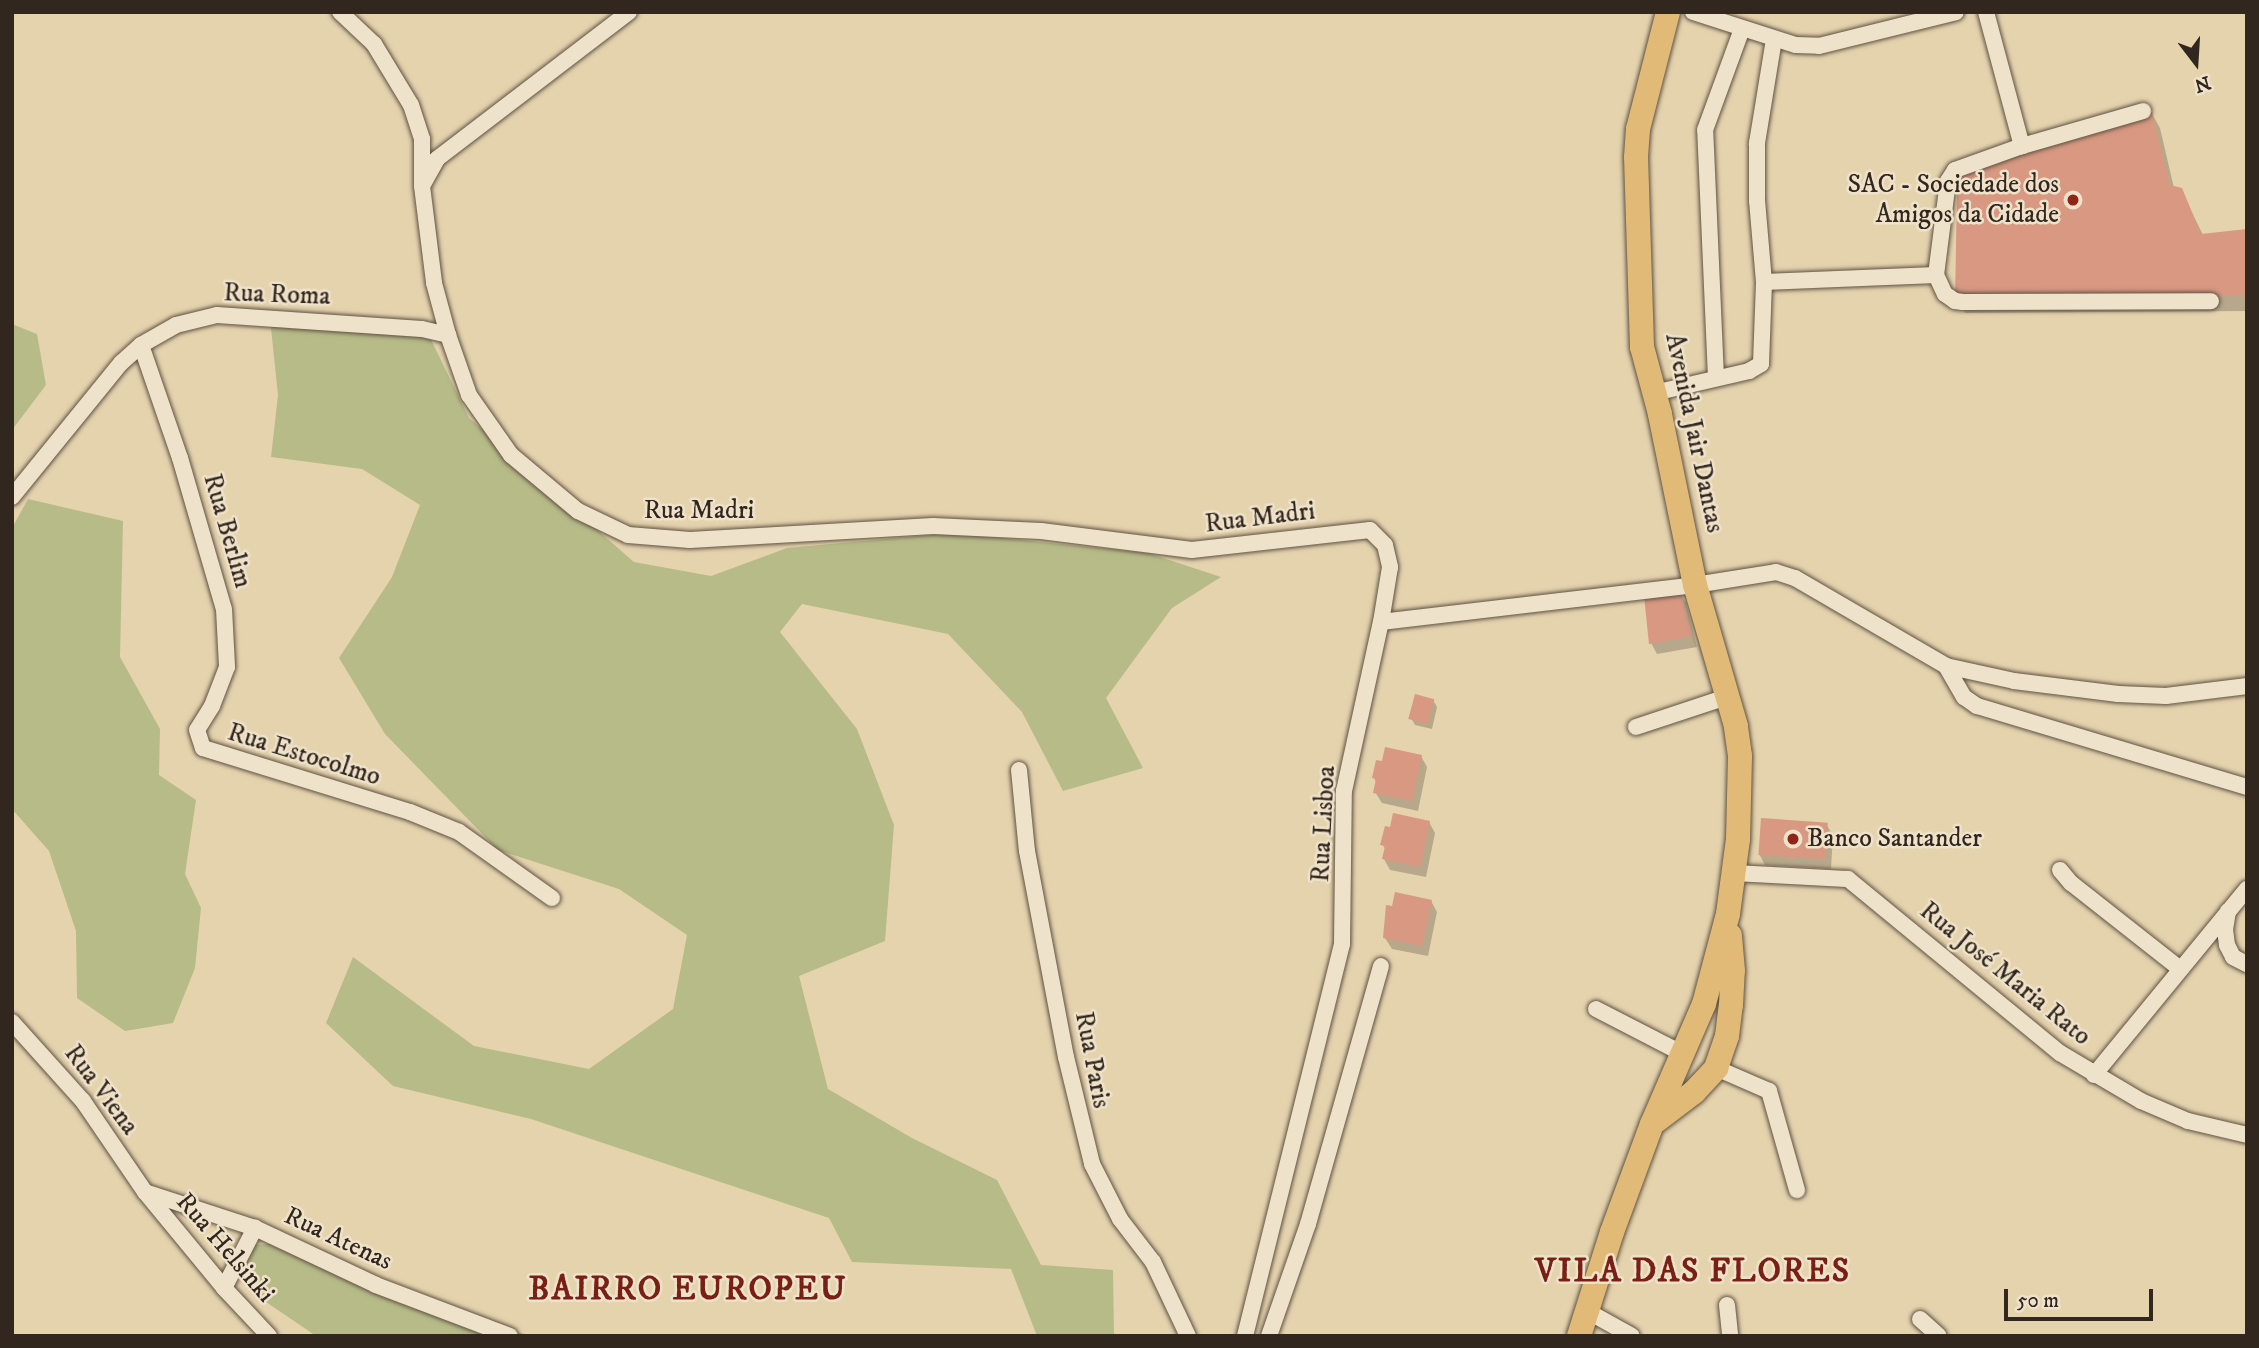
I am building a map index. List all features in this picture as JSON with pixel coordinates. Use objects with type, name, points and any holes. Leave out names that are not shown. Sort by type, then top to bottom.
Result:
[{"type":"main road","name":"Avenida Jair Dantas","points":[[1578,1336],[1612,1232],[1652,1124],[1704,1004],[1728,914],[1738,839],[1740,756],[1730,696],[1695,584],[1642,347],[1636,158],[1638,129],[1668,12]]},
{"type":"main road","name":"Avenida Jair Dantas","points":[[1652,1124],[1694,1092],[1716,1068],[1727,1036],[1731,1005],[1733,971],[1728,914]]},
{"type":"street","name":"Rua Madri","points":[[340,12],[374,44],[411,105],[422,139],[422,186],[434,283],[448,335],[469,395],[511,455],[578,512],[628,535],[690,540],[933,526],[1041,531],[1192,550],[1370,530],[1385,545],[1390,567],[1381,622]]},
{"type":"street","points":[[422,186],[437,159],[629,12]]},
{"type":"street","points":[[1693,12],[1796,46],[1819,46],[1956,12]]},
{"type":"street","points":[[1986,12],[2022,146]]},
{"type":"street","points":[[1716,378],[1705,130],[1742,29]]},
{"type":"street","points":[[1654,393],[1759,367],[1764,282],[1757,201],[1757,144],[1774,39]]},
{"type":"street","points":[[2143,111],[2022,146],[1961,167],[1951,175],[1936,275],[1945,294],[1955,301],[1963,302],[2211,300]]},
{"type":"street","points":[[1764,282],[1936,275]]},
{"type":"street","name":"Rua Roma","points":[[12,497],[121,363],[141,345],[176,325],[217,314],[408,327],[448,335]]},
{"type":"street","name":"Rua Berlim","points":[[141,345],[180,457],[224,609],[227,667],[212,706],[197,730]]},
{"type":"street","points":[[1381,622],[1695,584],[1767,572],[1786,573],[1945,666],[2014,681],[2118,694],[2166,696],[2247,686]]},
{"type":"street","name":"Rua Lisboa","points":[[1245,1336],[1342,944],[1344,791],[1381,622]]},
{"type":"street","points":[[1945,666],[1964,697],[1977,706],[2247,787]]},
{"type":"street","points":[[1636,727],[1730,696]]},
{"type":"street","name":"Rua Estocolmo","points":[[197,730],[198,741],[208,752],[410,812],[459,832],[552,898]]},
{"type":"street","name":"Rua Paris","points":[[1019,770],[1027,852],[1066,1057],[1092,1164],[1120,1219],[1153,1262],[1188,1336]]},
{"type":"street","points":[[2060,870],[2071,883],[2179,968]]},
{"type":"street","name":"Rua José Maria Rato","points":[[1733,873],[1847,878],[2060,1053],[2153,1106],[2230,1133],[2247,1135]]},
{"type":"street","points":[[2094,1074],[2247,889]]},
{"type":"street","points":[[2229,909],[2225,929],[2227,945],[2233,957],[2247,964]]},
{"type":"street","points":[[1269,1336],[1308,1224],[1381,966]]},
{"type":"street","points":[[1596,1009],[1683,1054]]},
{"type":"street","name":"Rua Viena","points":[[12,1022],[83,1101],[145,1192]]},
{"type":"street","points":[[1716,1068],[1769,1091],[1797,1190]]},
{"type":"street","points":[[2230,1133],[2247,1145]]},
{"type":"street","name":"Rua Atenas","points":[[145,1192],[255,1228],[376,1285],[510,1336]]},
{"type":"street","name":"Rua Helsinki","points":[[145,1192],[224,1288],[269,1336]]},
{"type":"street","points":[[224,1288],[239,1253],[255,1228]]},
{"type":"street","points":[[1727,1305],[1730,1336]]},
{"type":"street","points":[[1587,1311],[1632,1336]]},
{"type":"street","points":[[1920,1319],[1939,1336]]},
{"type":"green space","points":[[270,319],[424,325],[469,418],[634,562],[711,576],[787,548],[951,533],[1148,553],[1221,577],[1172,608],[1106,698],[1143,768],[1063,791],[1022,712],[948,634],[802,604],[780,632],[857,729],[894,825],[885,941],[799,976],[828,1089],[912,1138],[997,1180],[1041,1265],[1113,1270],[1114,1336],[1037,1336],[1011,1269],[852,1262],[829,1218],[531,1119],[393,1086],[326,1023],[353,957],[474,1046],[589,1069],[673,1009],[687,935],[619,889],[498,850],[385,734],[339,658],[392,577],[420,505],[362,469],[271,457],[278,395]]},
{"type":"green space","points":[[12,324],[37,334],[46,385],[12,430]]},
{"type":"green space","points":[[28,499],[123,521],[120,657],[160,729],[159,775],[196,800],[185,874],[201,908],[195,968],[173,1023],[125,1031],[77,998],[76,931],[49,851],[12,809],[12,528]]},
{"type":"green space","points":[[286,1243],[384,1286],[530,1336],[316,1336],[266,1302],[246,1268],[249,1245]]},
{"type":"building","name":"SAC - Sociedade dos Amigos da Cidade","points":[[2152,112],[2170,185],[2182,188],[2201,234],[2247,229],[2247,296],[1955,298],[1957,194],[1962,169],[2059,144]]},
{"type":"building","points":[[1680,591],[1692,636],[1649,644],[1644,596]]},
{"type":"building","points":[[1415,694],[1434,699],[1428,724],[1408,719]]},
{"type":"building","points":[[1385,747],[1422,755],[1412,801],[1373,793],[1376,779],[1372,778],[1376,760],[1382,761]]},
{"type":"building","points":[[1393,813],[1430,821],[1420,867],[1382,859],[1385,846],[1380,845],[1385,826],[1390,827]]},
{"type":"building","name":"Banco Santander","points":[[1761,818],[1828,823],[1825,860],[1758,855]]},
{"type":"building","points":[[1395,892],[1432,900],[1422,946],[1383,938],[1386,905],[1392,906]]},
{"type":"place","name":"SAC - Sociedade dos Amigos da Cidade","points":[[2073,200]]},
{"type":"place","name":"Banco Santander","points":[[1793,839]]},
{"type":"district","name":"VILA DAS FLORES","points":[[1693,1272]]},
{"type":"district","name":"BAIRRO EUROPEU","points":[[688,1290]]}]
